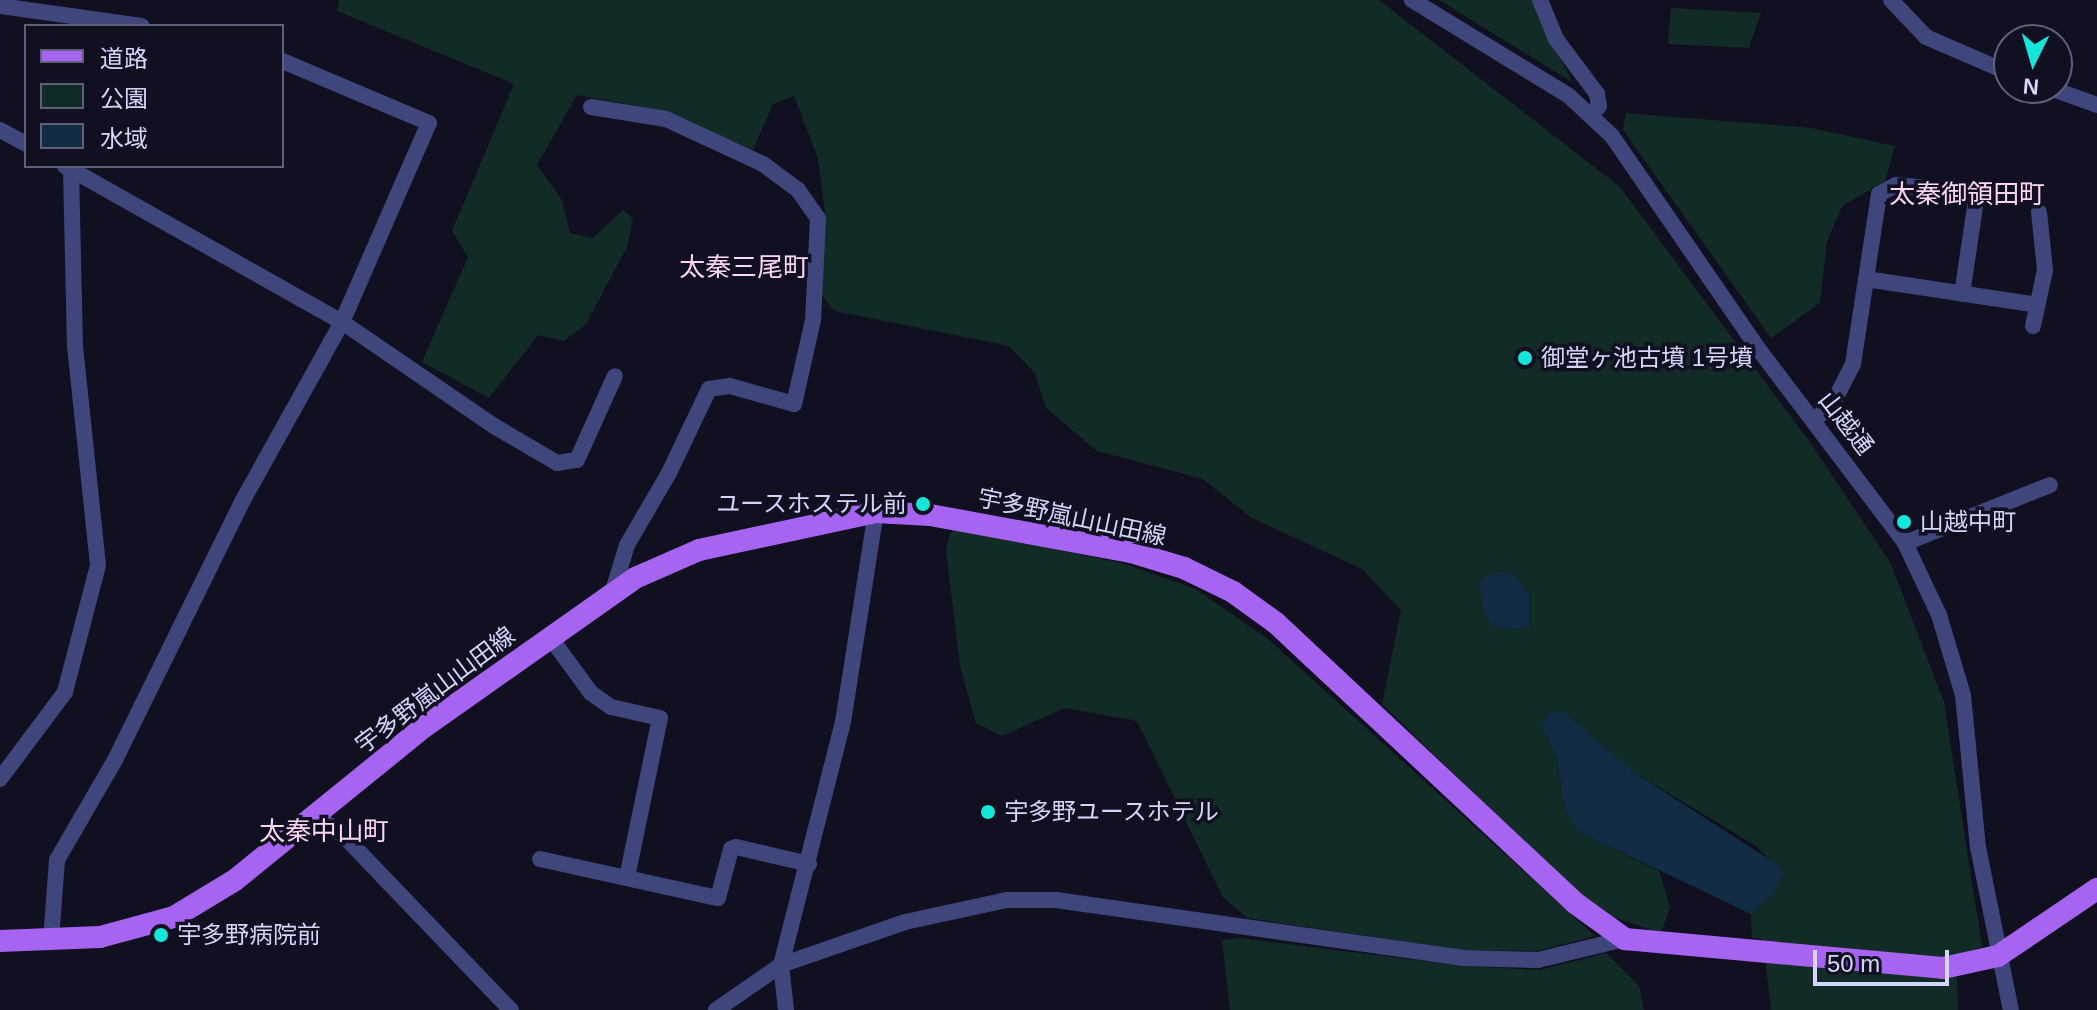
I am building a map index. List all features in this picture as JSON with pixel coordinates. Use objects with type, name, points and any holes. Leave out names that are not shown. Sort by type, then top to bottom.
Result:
[{"type":"main road","name":"宇多野嵐山山田線","points":[[0,941],[121,934],[174,917],[235,880],[314,814],[613,591],[699,550],[876,512],[930,515],[1131,552],[1184,568],[1233,592],[1276,623],[1575,903],[1625,939]]},
{"type":"main road","points":[[1625,939],[1943,968],[1998,956],[2097,889]]},
{"type":"street","name":"山越通","points":[[1412,0],[1543,79],[1591,115],[1630,158],[1757,347],[1905,543],[1939,615],[1963,695],[1978,847],[2011,1010]]},
{"type":"street","points":[[1540,0],[1556,39],[1597,94],[1599,106],[1591,115]]},
{"type":"street","points":[[1891,0],[1926,37],[1993,66]]},
{"type":"street","points":[[0,6],[18,2],[132,24]]},
{"type":"street","points":[[51,940],[57,860],[115,760],[243,500],[342,322],[429,123],[284,62]]},
{"type":"street","points":[[2073,96],[2097,105]]},
{"type":"street","points":[[591,107],[666,119],[763,164],[798,190],[818,219],[813,320],[794,404],[730,386],[709,389],[669,473],[627,545],[613,591]]},
{"type":"street","points":[[0,130],[24,143]]},
{"type":"street","points":[[68,168],[342,322],[494,426],[557,463],[577,460],[615,376]]},
{"type":"street","points":[[0,779],[65,692],[98,565],[75,346],[68,168]]},
{"type":"street","points":[[1813,420],[1831,407],[1853,364],[1879,194],[1896,185],[1948,193],[1970,190],[1977,193],[1962,294]]},
{"type":"street","points":[[2033,326],[2045,270],[2039,212]]},
{"type":"street","points":[[1866,279],[2037,305]]},
{"type":"street","points":[[1905,543],[2050,485]]},
{"type":"street","points":[[786,1010],[781,965],[843,722],[876,512]]},
{"type":"street","points":[[550,637],[591,693],[611,707],[660,718],[627,878]]},
{"type":"street","points":[[314,814],[342,834],[507,999],[511,1010]]},
{"type":"street","points":[[540,859],[718,898],[731,849],[736,847],[809,864]]},
{"type":"street","points":[[716,1010],[781,965],[905,922],[1007,900],[1056,900],[1462,958],[1538,960],[1625,939]]},
{"type":"green space","points":[[339,0],[1379,0],[1620,187],[1809,441],[1891,564],[1944,702],[1982,947],[1956,955],[1958,1010],[1771,1010],[1763,939],[1752,938],[1751,914],[1773,894],[1784,874],[1756,846],[1635,773],[1564,712],[1541,726],[1556,756],[1565,810],[1579,832],[1659,871],[1670,907],[1661,933],[1595,911],[1382,704],[1401,610],[1362,569],[1252,518],[1203,479],[1097,451],[1046,408],[1034,372],[1009,346],[834,311],[820,293],[825,213],[818,158],[794,96],[773,104],[753,150],[654,109],[577,95],[537,165],[562,200],[570,233],[593,238],[623,210],[633,218],[627,247],[586,324],[564,341],[538,335],[489,398],[422,362],[468,257],[452,231],[514,84],[337,11]]},
{"type":"green space","points":[[1439,0],[1532,0],[1572,82]]},
{"type":"green space","points":[[1671,8],[1761,13],[1749,48],[1668,44]]},
{"type":"green space","points":[[1626,113],[1811,128],[1895,146],[1885,181],[1842,206],[1827,242],[1820,303],[1771,338],[1623,130]]},
{"type":"green space","points":[[958,528],[1125,564],[1196,589],[1268,639],[1595,936],[1537,951],[1461,950],[1247,918],[1223,897],[1137,721],[1065,708],[1002,736],[976,723],[960,666],[946,550],[950,533]]},
{"type":"green space","points":[[1240,938],[1463,966],[1540,970],[1606,953],[1639,986],[1644,1010],[1230,1010],[1222,940]]},
{"type":"water","points":[[1510,572],[1529,593],[1529,629],[1494,628],[1485,615],[1479,583],[1491,573]]},
{"type":"water","points":[[1550,711],[1564,712],[1635,773],[1778,865],[1784,874],[1773,894],[1751,914],[1579,832],[1565,810],[1556,756],[1541,726]]},
{"type":"place","name":"御堂ヶ池古墳 1号墳","points":[[1525,358]]},
{"type":"place","name":"ユースホステル前","points":[[923,504]]},
{"type":"place","name":"山越中町","points":[[1904,522]]},
{"type":"place","name":"宇多野ユースホテル","points":[[988,812]]},
{"type":"place","name":"宇多野病院前","points":[[161,935]]},
{"type":"district","name":"太秦御領田町","points":[[1967,195]]},
{"type":"district","name":"太秦三尾町","points":[[744,268]]},
{"type":"district","name":"太秦中山町","points":[[324,832]]}]
